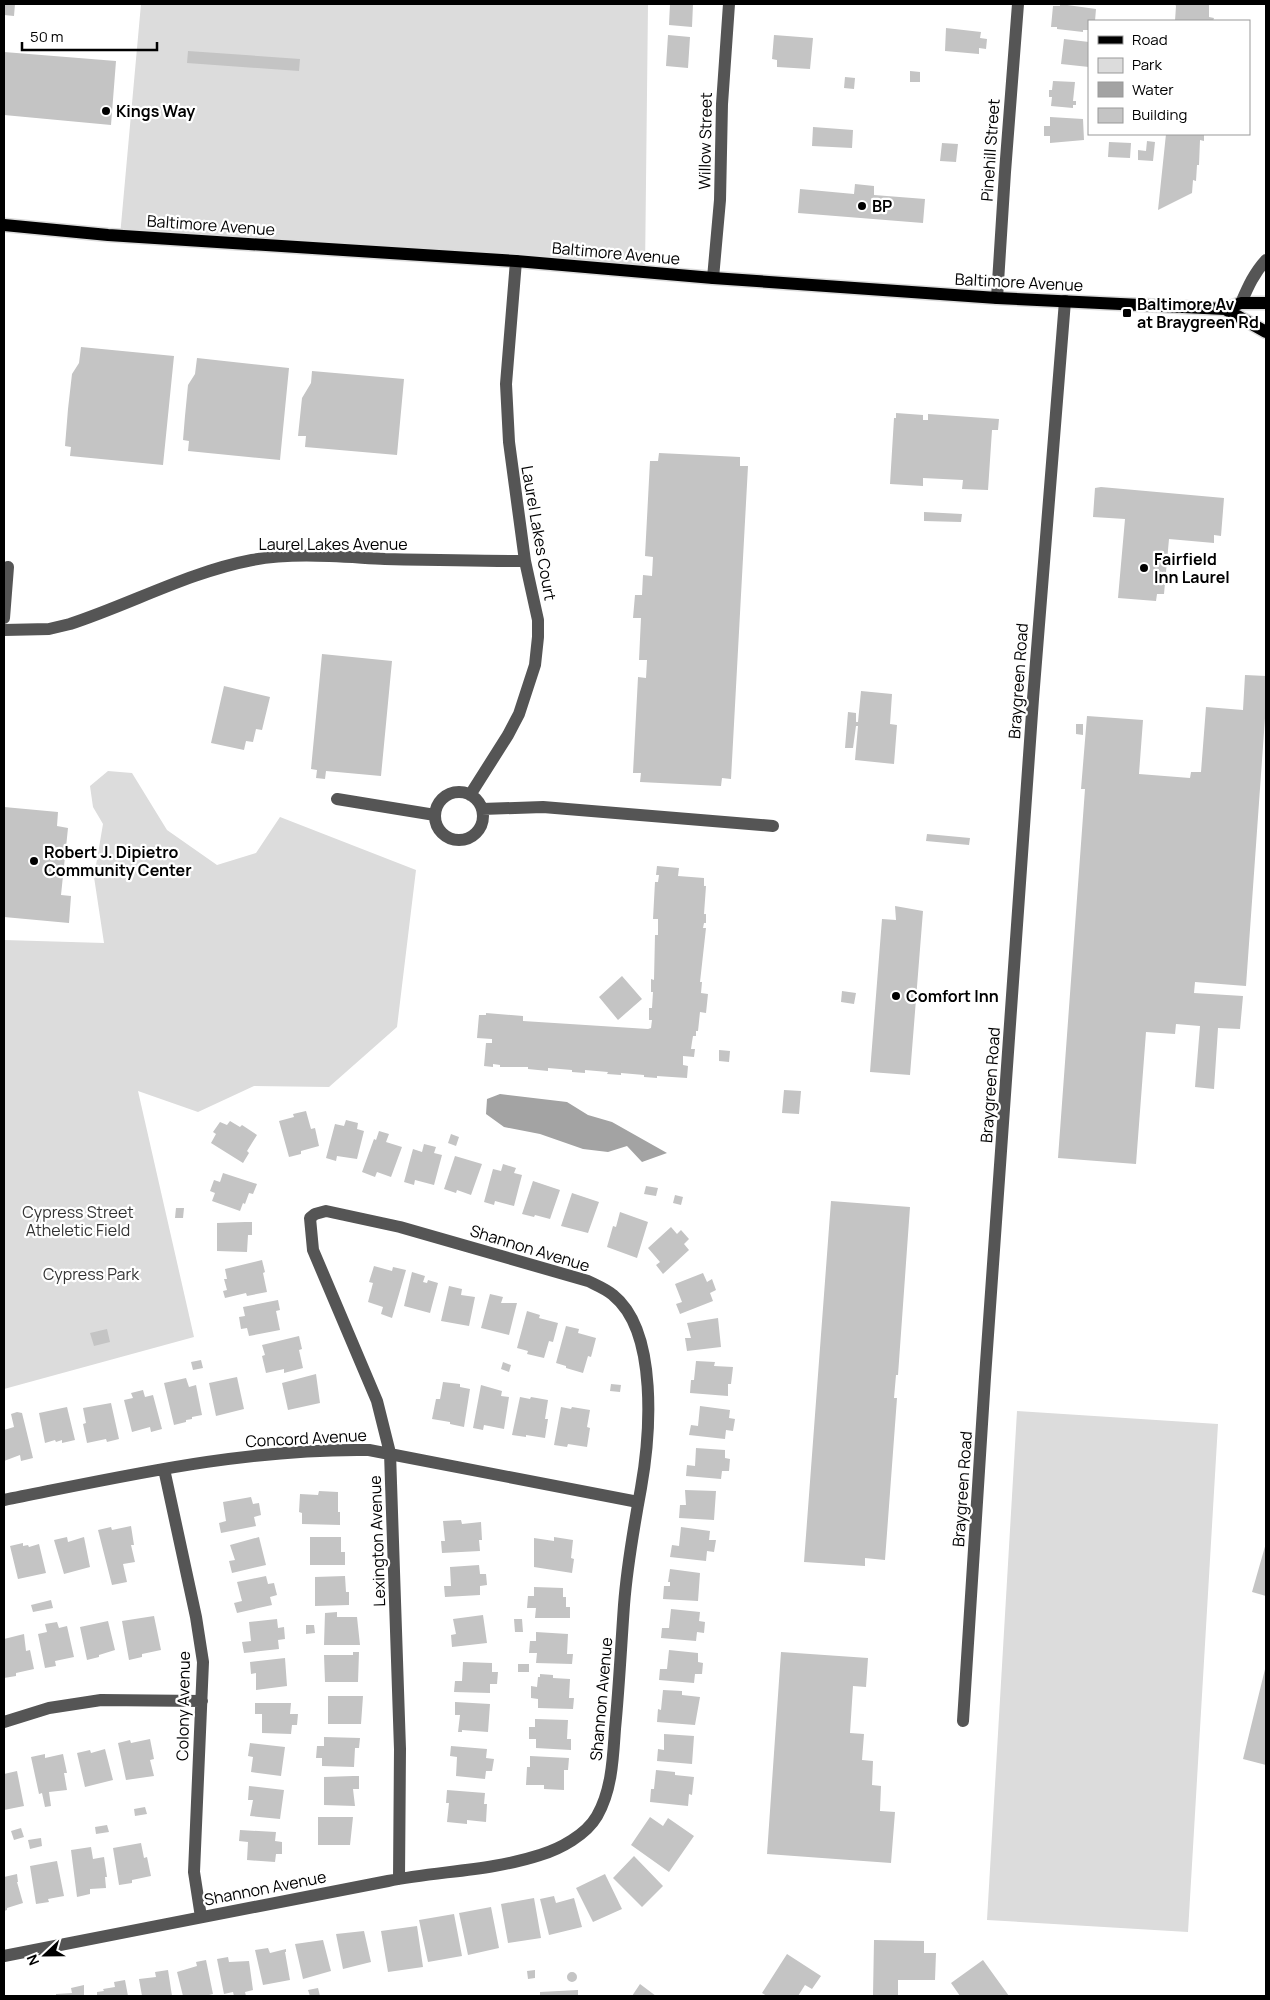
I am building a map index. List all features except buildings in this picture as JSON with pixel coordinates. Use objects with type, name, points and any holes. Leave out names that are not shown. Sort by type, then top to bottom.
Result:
[{"type":"main road","name":"Baltimore Avenue","points":[[4,225],[114,236],[516,261],[713,278],[997,298],[1225,309],[1241,303],[1266,303]]},
{"type":"main road","name":"Baltimore Avenue","points":[[1225,309],[1266,332]]},
{"type":"street","name":"Willow Street","points":[[713,278],[720,200],[722,104],[729,4]]},
{"type":"street","name":"Pinehill Street","points":[[997,298],[1004,172],[1018,4]]},
{"type":"street","points":[[1241,303],[1253,276],[1266,260]]},
{"type":"street","name":"Laurel Lakes Court","points":[[470,795],[508,735],[518,714],[534,665],[538,620],[525,561],[509,442],[506,384],[516,261]]},
{"type":"street","name":"Braygreen Road","points":[[963,1721],[1034,691],[1065,301]]},
{"type":"street","name":"Laurel Lakes Avenue","points":[[4,630],[49,628],[70,624],[200,575],[254,560],[292,557],[346,557],[525,561]]},
{"type":"street","points":[[4,618],[8,567]]},
{"type":"street","points":[[461,792],[470,795],[478,800],[482,808],[484,818],[481,827],[475,835],[467,839],[458,841],[448,838],[436,824],[435,814],[438,805],[452,793],[461,792]]},
{"type":"street","points":[[337,799],[435,814]]},
{"type":"street","points":[[482,808],[543,807],[773,826]]},
{"type":"street","name":"Shannon Avenue","points":[[4,1956],[400,1879],[480,1868],[539,1856],[560,1847],[582,1832],[597,1816],[612,1770],[621,1666],[624,1602],[638,1502],[646,1462],[648,1395],[646,1367],[634,1325],[625,1308],[614,1296],[588,1281],[400,1227],[326,1211],[310,1218]]},
{"type":"street","name":"Lexington Avenue","points":[[310,1218],[312,1250],[376,1401],[390,1453],[400,1749],[400,1879]]},
{"type":"street","name":"Concord Avenue","points":[[4,1500],[164,1468],[222,1459],[294,1451],[369,1450],[638,1502]]},
{"type":"street","name":"Colony Avenue","points":[[164,1468],[201,1646],[203,1676],[194,1872],[201,1917]]},
{"type":"street","points":[[4,1722],[73,1703],[123,1700],[202,1701]]},
{"type":"green space","points":[[141,4],[648,4],[645,272],[120,236]]},
{"type":"green space","points":[[108,771],[132,773],[167,830],[217,865],[256,853],[280,817],[416,870],[397,1027],[329,1087],[254,1086],[198,1112],[138,1091],[194,1337],[4,1389],[4,940],[104,943],[94,877],[103,824],[93,807],[90,786]]},
{"type":"green space","points":[[1017,1411],[1218,1424],[1188,1932],[987,1920]]},
{"type":"water","points":[[500,1094],[567,1102],[588,1115],[612,1122],[667,1153],[642,1162],[627,1146],[608,1152],[583,1149],[540,1134],[504,1127],[486,1114],[487,1099]]},
{"type":"place","name":"Kings Way","points":[[106,111]]},
{"type":"place","name":"BP","points":[[862,206]]},
{"type":"place","name":"Baltimore Av at Braygreen Rd","points":[[1127,313]]},
{"type":"place","name":"Fairfield Inn Laurel","points":[[1144,568]]},
{"type":"place","name":"Robert J. Dipietro Community Center","points":[[34,861]]},
{"type":"place","name":"Comfort Inn","points":[[896,996]]},
{"type":"park label","name":"Cypress Street Atheletic Field","points":[[78,1221]]},
{"type":"park label","name":"Cypress Park","points":[[91,1274]]}]
